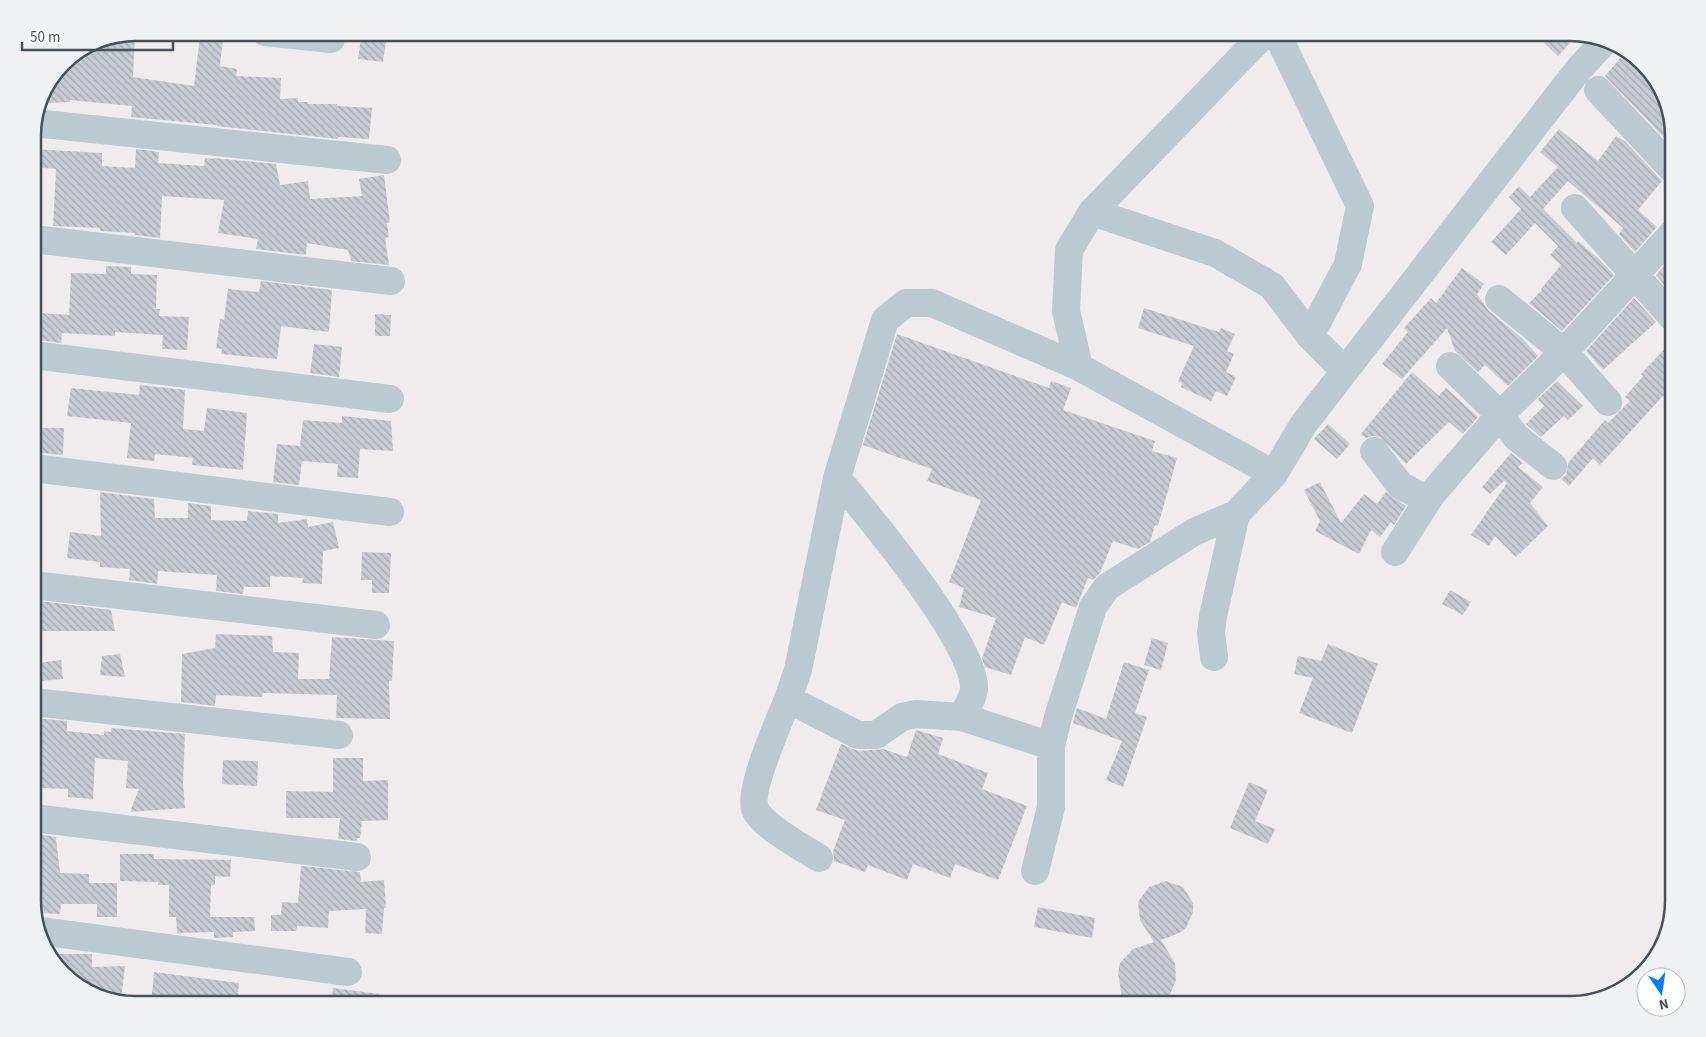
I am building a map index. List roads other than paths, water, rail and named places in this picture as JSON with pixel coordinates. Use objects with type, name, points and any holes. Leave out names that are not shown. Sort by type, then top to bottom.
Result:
[{"type":"street","points":[[1079,367],[1066,311],[1069,250],[1092,212],[1257,41]]},
{"type":"street","points":[[1280,41],[1360,206],[1348,264],[1310,336]]},
{"type":"street","points":[[1035,871],[1051,807],[1051,746],[1058,717],[1093,607],[1108,587],[1194,532],[1236,514],[1274,474],[1303,425],[1578,70],[1600,47]]},
{"type":"street","points":[[1598,90],[1665,161]]},
{"type":"street","points":[[42,125],[387,160]]},
{"type":"street","points":[[1575,208],[1633,276],[1665,310]]},
{"type":"street","points":[[1092,212],[1215,253],[1272,286],[1310,336],[1345,371]]},
{"type":"street","points":[[41,240],[390,282]]},
{"type":"street","points":[[1396,552],[1428,500],[1500,415],[1564,352],[1665,242]]},
{"type":"street","points":[[1499,299],[1564,352],[1608,402]]},
{"type":"street","points":[[819,858],[766,823],[755,808],[754,791],[798,670],[837,478],[885,320],[906,303],[932,303],[1079,367],[1274,474]]},
{"type":"street","points":[[41,356],[390,400]]},
{"type":"street","points":[[1450,366],[1500,415],[1516,436],[1553,466]]},
{"type":"street","points":[[1374,451],[1400,485],[1428,500]]},
{"type":"street","points":[[41,469],[390,512]]},
{"type":"street","points":[[837,478],[886,536],[943,619],[971,670],[974,690],[962,716]]},
{"type":"street","points":[[1214,657],[1211,633],[1213,616],[1236,514]]},
{"type":"street","points":[[41,586],[376,625]]},
{"type":"street","points":[[788,699],[858,735],[876,735],[902,717],[916,714],[962,716],[1051,746]]},
{"type":"street","points":[[41,703],[339,735]]},
{"type":"street","points":[[41,819],[357,857]]},
{"type":"street","points":[[46,932],[348,972]]}]
